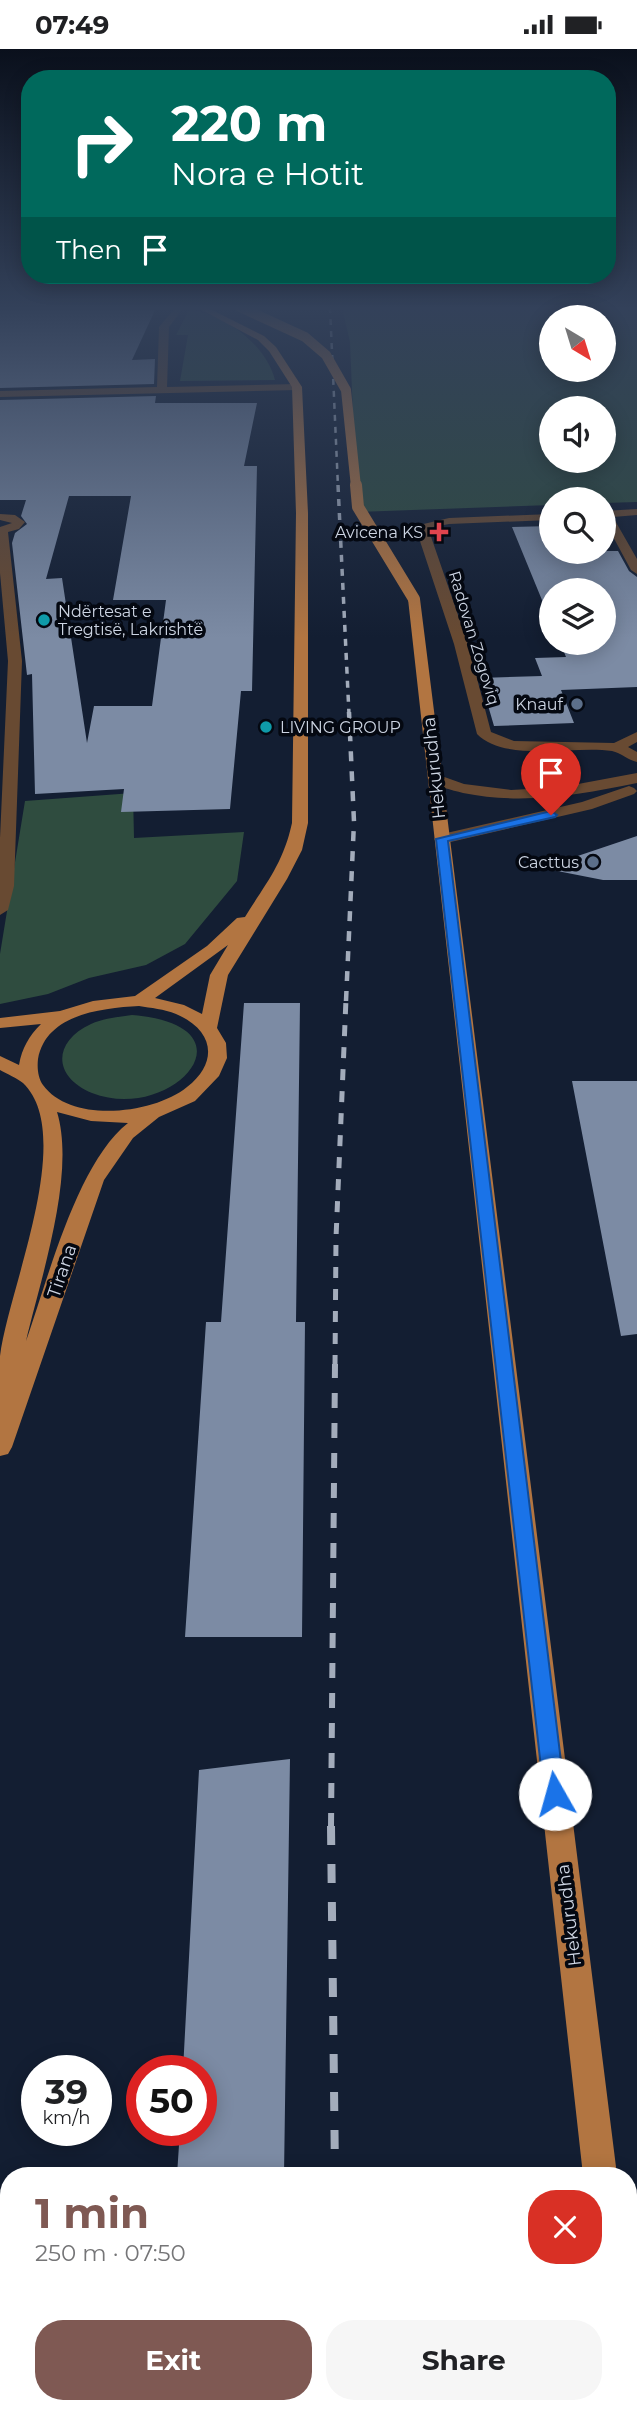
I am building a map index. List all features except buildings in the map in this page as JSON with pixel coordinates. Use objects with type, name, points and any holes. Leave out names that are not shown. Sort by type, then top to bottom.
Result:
[{"type":"main road","points":[[208,1028],[219,975],[294,851],[300,823],[303,526],[296,417]]},
{"type":"main road","name":"Hekurudha","points":[[349,417],[358,507],[414,599],[599,2167]]},
{"type":"main road","points":[[139,1001],[213,950],[260,906]]},
{"type":"main road","points":[[0,1062],[30,1079],[43,1096],[64,1108],[91,1115],[121,1117],[152,1113],[181,1102],[204,1086],[216,1066],[218,1046],[208,1028],[189,1014],[168,1006],[139,1001],[113,1002],[88,1007],[47,1027],[33,1041],[27,1061],[30,1079]]},
{"type":"main road","points":[[0,1023],[65,1016]]},
{"type":"main road","name":"Tirana","points":[[0,1404],[53,1178],[52,1127],[43,1096]]},
{"type":"main road","name":"Tirana","points":[[0,1447],[94,1179],[126,1134],[152,1113]]},
{"type":"street","points":[[616,513],[637,512]]},
{"type":"street","name":"Radovan Zogoviq","points":[[539,517],[449,521],[421,526],[461,644],[484,734],[514,745],[617,747],[637,736]]},
{"type":"street","points":[[0,910],[6,886],[15,661],[8,615],[1,526]]},
{"type":"street","points":[[616,533],[637,570]]},
{"type":"street","points":[[617,747],[637,758]]},
{"type":"street","points":[[436,779],[452,786],[513,795],[558,793],[637,778]]},
{"type":"street","points":[[442,839],[587,806],[637,787]]},
{"type":"green space","points":[[353,417],[539,417],[539,473],[616,473],[616,417],[637,417],[637,502],[616,503],[616,487],[539,487],[539,505],[357,512]]},
{"type":"green space","points":[[133,793],[134,838],[244,832],[237,881],[185,944],[146,965],[89,978],[48,994],[0,1004],[0,954],[25,801]]},
{"type":"green space","points":[[132,1015],[171,1023],[191,1036],[197,1053],[190,1070],[173,1085],[150,1095],[122,1099],[92,1093],[79,1086],[64,1069],[62,1059],[69,1040],[78,1031],[96,1022]]},
{"type":"railway","points":[[335,417],[338,487]]},
{"type":"railway","points":[[338,485],[349,714]]},
{"type":"railway","points":[[346,1001],[354,822],[349,712]]},
{"type":"railway","points":[[335,1366],[336,1238],[346,999]]},
{"type":"railway","points":[[331,1827],[335,1364]]},
{"type":"railway","points":[[331,1827],[335,2167]]},
{"type":"place","name":"Avicena KS","points":[[439,532]]},
{"type":"place","name":"Ndërtesat e Tregtisë, Lakrishtë","points":[[44,620]]},
{"type":"place","name":"Knauf","points":[[577,704]]},
{"type":"place","name":"LIVING GROUP","points":[[266,727]]},
{"type":"place","name":"Cacttus","points":[[593,862]]},
{"type":"route","points":[[551,815],[442,839],[555,1794]]}]
